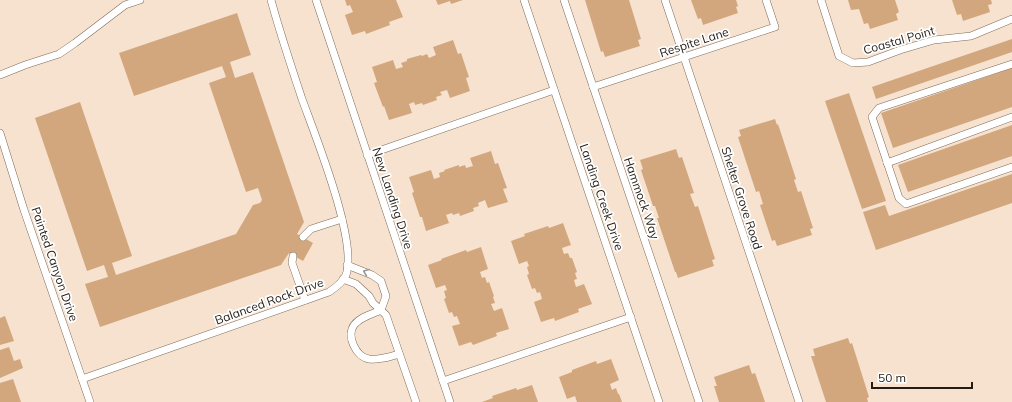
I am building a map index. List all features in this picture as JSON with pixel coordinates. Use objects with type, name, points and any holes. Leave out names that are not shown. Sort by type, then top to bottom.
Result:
[{"type":"lane","points":[[0,75],[59,54],[75,44],[125,5],[140,0]]},
{"type":"lane","name":"Balanced Rock Drive","points":[[82,379],[329,292],[336,288],[346,275],[348,251],[342,219],[282,41],[270,0]]},
{"type":"lane","name":"New Landing Drive","points":[[316,0],[450,402]]},
{"type":"lane","name":"Landing Creek Drive","points":[[524,0],[658,402]]},
{"type":"lane","name":"Hammock Way","points":[[564,0],[699,402]]},
{"type":"lane","name":"Shelter Grove Road","points":[[665,0],[799,402]]},
{"type":"lane","name":"Respite Lane","points":[[593,88],[775,27],[766,0]]},
{"type":"lane","name":"Coastal Point","points":[[821,0],[839,56],[853,64],[868,62],[900,50],[934,40],[970,36],[1012,19]]},
{"type":"lane","points":[[1012,64],[879,108],[872,117],[899,198],[906,204],[1012,167]]},
{"type":"lane","points":[[367,155],[554,90]]},
{"type":"lane","points":[[887,163],[1012,117]]},
{"type":"lane","name":"Painted Canyon Drive","points":[[0,133],[24,210],[90,402]]},
{"type":"lane","points":[[303,237],[311,229],[342,219]]},
{"type":"lane","points":[[293,256],[292,263],[305,300]]},
{"type":"lane","points":[[347,265],[372,275],[381,281],[386,296],[381,310],[358,321],[354,326],[352,332],[354,347],[362,357],[368,359],[382,359],[399,354]]},
{"type":"lane","points":[[342,279],[356,284],[386,315],[416,402]]},
{"type":"lane","points":[[443,381],[630,317]]},
{"type":"building","points":[[345,0],[396,0],[403,17],[389,22],[390,25],[366,34],[365,31],[352,35],[345,15],[353,12],[350,5],[347,6]]},
{"type":"building","points":[[436,0],[463,0],[451,4],[450,1],[438,5]]},
{"type":"building","points":[[585,0],[629,0],[641,39],[638,40],[640,46],[605,57],[603,51],[601,52]]},
{"type":"building","points":[[691,0],[736,0],[738,13],[703,25],[701,18],[698,19]]},
{"type":"building","points":[[848,0],[895,0],[899,12],[896,14],[898,20],[870,29],[868,23],[864,24],[859,9],[851,10]]},
{"type":"building","points":[[952,0],[991,0],[992,4],[988,5],[990,12],[963,21],[961,14],[957,15]]},
{"type":"building","points":[[237,13],[251,55],[230,62],[235,78],[253,72],[304,222],[297,234],[313,243],[303,261],[289,253],[281,265],[100,327],[85,284],[108,277],[104,265],[87,271],[35,118],[80,102],[132,256],[112,263],[116,275],[236,234],[253,205],[260,203],[262,200],[258,188],[246,192],[209,83],[226,77],[222,66],[134,96],[119,53]]},
{"type":"building","points":[[1012,39],[1012,52],[876,99],[872,87]]},
{"type":"building","points":[[453,40],[458,54],[461,53],[469,77],[466,78],[470,91],[450,98],[447,90],[440,92],[442,95],[436,97],[437,100],[423,105],[422,103],[415,105],[414,102],[409,104],[412,113],[389,120],[374,83],[377,82],[372,67],[393,60],[396,69],[403,67],[401,63],[407,61],[407,59],[427,54],[429,58],[436,55],[433,47]]},
{"type":"building","points":[[1012,68],[1012,107],[893,148],[881,113]]},
{"type":"building","points":[[849,93],[886,201],[862,209],[825,101]]},
{"type":"building","points":[[775,119],[796,179],[794,180],[798,192],[801,191],[813,228],[810,229],[812,235],[777,246],[775,240],[772,241],[760,205],[763,204],[759,191],[756,192],[738,137],[741,136],[739,130]]},
{"type":"building","points":[[1012,125],[1012,156],[908,192],[898,165]]},
{"type":"building","points":[[676,149],[679,158],[682,157],[694,193],[690,194],[695,207],[698,206],[715,259],[712,260],[714,266],[678,278],[657,218],[659,218],[655,206],[653,206],[641,170],[643,169],[640,160]]},
{"type":"building","points":[[491,151],[495,164],[498,163],[507,188],[503,189],[508,202],[488,208],[485,200],[478,203],[479,206],[473,208],[474,211],[460,216],[459,213],[446,215],[449,223],[426,231],[412,193],[414,192],[409,177],[431,170],[434,179],[440,177],[439,173],[445,171],[444,170],[459,165],[459,167],[465,165],[466,168],[473,166],[470,158]]},
{"type":"building","points":[[1012,174],[1012,203],[876,250],[863,212],[885,205],[889,216]]},
{"type":"building","points":[[563,223],[571,245],[562,248],[564,254],[568,253],[570,258],[572,258],[577,272],[575,273],[577,279],[574,280],[576,287],[584,284],[592,304],[578,309],[579,312],[555,321],[554,318],[541,322],[534,302],[542,299],[540,292],[537,293],[535,288],[532,289],[527,275],[529,274],[527,267],[529,266],[527,261],[519,264],[511,241],[525,236],[524,234]]},
{"type":"building","points":[[481,247],[488,269],[480,272],[482,278],[485,277],[487,283],[489,282],[494,296],[495,303],[491,304],[494,311],[502,308],[509,329],[496,333],[497,336],[473,345],[471,342],[459,346],[452,326],[460,324],[457,316],[454,317],[452,312],[449,313],[444,299],[446,298],[444,291],[447,290],[445,285],[436,288],[428,265],[466,250],[467,252]]},
{"type":"building","points":[[5,316],[14,341],[0,345],[0,318]]},
{"type":"building","points":[[848,338],[850,344],[852,343],[869,397],[867,398],[868,402],[826,402],[811,356],[815,356],[813,349]]},
{"type":"building","points":[[9,347],[14,361],[20,359],[23,368],[0,378],[0,350]]},
{"type":"building","points":[[611,359],[619,380],[610,384],[612,390],[616,388],[622,402],[577,402],[575,396],[567,399],[559,377],[572,372],[572,370],[596,361],[597,364]]},
{"type":"building","points":[[749,365],[752,374],[755,373],[765,402],[719,402],[714,386],[717,386],[714,377]]},
{"type":"building","points":[[13,379],[21,402],[0,402],[0,383]]},
{"type":"building","points":[[532,385],[538,402],[482,402],[493,398],[492,396],[516,388],[517,390]]}]
